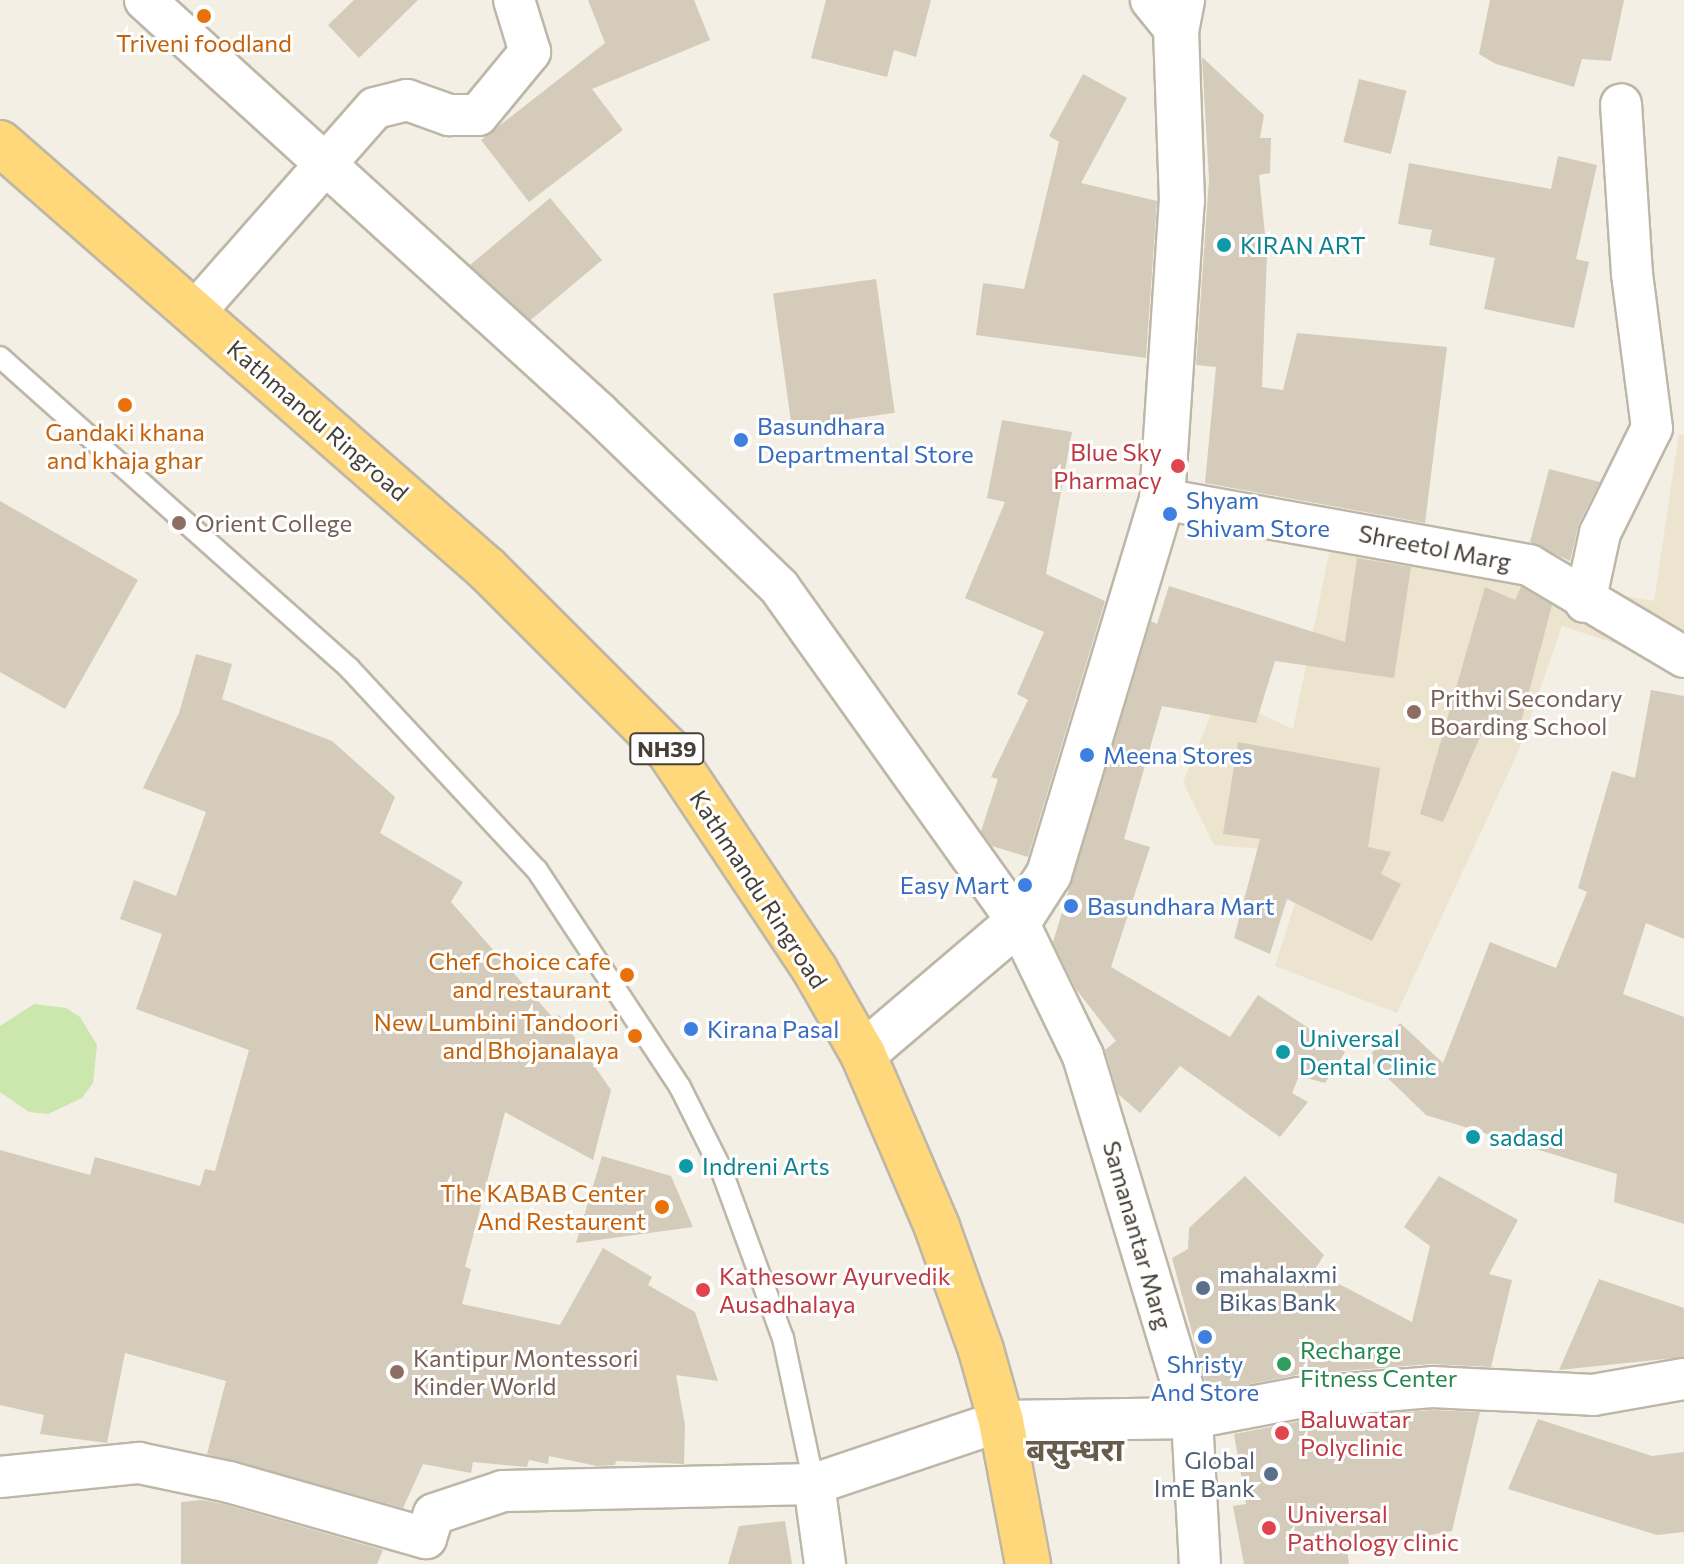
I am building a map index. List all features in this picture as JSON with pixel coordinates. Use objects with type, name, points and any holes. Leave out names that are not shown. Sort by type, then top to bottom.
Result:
[{"type":"highway","name":"Kathmandu Ringroad","points":[[0,143],[487,569],[658,738],[815,970],[863,1054],[961,1290],[1001,1421],[1028,1564]]},
{"type":"street","name":"Samanantar Marg","points":[[145,0],[326,161],[599,413],[779,587],[1018,922],[1083,1056],[1192,1418],[1200,1564]]},
{"type":"street","points":[[195,312],[375,108],[407,100],[449,115],[478,115],[530,52],[514,0]]},
{"type":"street","points":[[863,1054],[1018,922],[1049,874],[1162,499],[1182,201],[1169,10]]},
{"type":"street","points":[[1585,602],[1600,533],[1652,428],[1632,274],[1621,104]]},
{"type":"street","name":"Shreetol Marg","points":[[1162,499],[1529,565],[1585,602],[1684,657]]},
{"type":"street","points":[[0,1477],[139,1463],[229,1482],[425,1551],[434,1514],[503,1491],[814,1484],[1001,1421],[1192,1418],[1299,1398],[1432,1387],[1593,1395],[1684,1379]]},
{"type":"street","points":[[814,1484],[825,1564]]},
{"type":"lane","points":[[0,357],[349,668],[537,870],[680,1087],[721,1169],[783,1338],[814,1484]]},
{"type":"shaded area","name":"Prithvi Secondary Boarding School","points":[[1679,434],[1684,435],[1684,666],[1562,626],[1519,750],[1397,1013],[1275,966],[1311,853],[1214,845],[1183,782],[1219,695],[1293,729],[1331,544],[1654,601]]},
{"type":"green space","points":[[34,1004],[66,1008],[80,1017],[97,1045],[93,1083],[82,1098],[48,1114],[29,1112],[0,1092],[0,1026]]},
{"type":"building","points":[[354,0],[418,0],[359,58],[328,25]]},
{"type":"building","points":[[588,0],[694,0],[710,40],[592,89],[623,130],[529,202],[481,140],[605,43]]},
{"type":"building","points":[[826,0],[931,0],[916,57],[894,50],[887,77],[811,58]]},
{"type":"building","points":[[1490,0],[1624,0],[1611,61],[1582,59],[1574,87],[1496,64],[1479,54]]},
{"type":"building","points":[[1202,57],[1264,115],[1260,138],[1271,138],[1270,173],[1259,175],[1267,254],[1262,387],[1283,390],[1297,333],[1447,347],[1425,523],[1205,483],[1216,367],[1196,365],[1209,179]]},
{"type":"building","points":[[1083,74],[1127,98],[1081,183],[1157,201],[1146,358],[976,335],[983,283],[1024,289],[1059,142],[1049,136]]},
{"type":"building","points":[[1359,79],[1407,91],[1391,154],[1343,142]]},
{"type":"building","points":[[1558,156],[1597,165],[1576,259],[1589,262],[1574,328],[1484,309],[1495,258],[1429,245],[1432,230],[1398,224],[1409,163],[1551,189]]},
{"type":"building","points":[[550,198],[602,260],[522,327],[470,265]]},
{"type":"building","points":[[876,279],[895,413],[792,427],[773,293]]},
{"type":"building","points":[[1002,420],[1072,432],[1046,574],[1105,601],[1028,857],[992,846],[981,831],[998,779],[991,777],[1028,700],[1017,694],[1044,632],[965,598],[1005,502],[987,498]]},
{"type":"building","points":[[1549,469],[1600,482],[1579,523],[1570,561],[1530,542]]},
{"type":"building","points":[[0,501],[138,580],[65,709],[0,672]]},
{"type":"building","points":[[1357,558],[1411,567],[1394,678],[1275,661],[1256,723],[1162,706],[1124,839],[1150,847],[1111,967],[1230,1037],[1258,995],[1345,1052],[1325,1083],[1299,1076],[1292,1093],[1308,1102],[1280,1137],[1180,1066],[1140,1113],[1118,1094],[1105,1050],[1116,1041],[1076,989],[1053,942],[1151,621],[1157,624],[1169,586],[1345,642]]},
{"type":"building","points":[[1485,587],[1515,600],[1521,587],[1552,605],[1517,737],[1484,728],[1443,822],[1420,814]]},
{"type":"building","points":[[196,654],[232,664],[222,699],[332,741],[395,797],[380,833],[463,882],[451,902],[554,1019],[559,1015],[611,1090],[593,1160],[505,1112],[465,1267],[471,1269],[462,1304],[560,1325],[603,1248],[652,1277],[648,1285],[695,1312],[718,1381],[676,1375],[685,1425],[684,1464],[616,1461],[615,1465],[597,1466],[549,1456],[548,1464],[529,1460],[527,1467],[473,1462],[471,1473],[423,1464],[403,1508],[207,1454],[226,1381],[125,1353],[107,1443],[40,1434],[44,1415],[0,1405],[0,1150],[90,1175],[95,1157],[200,1186],[205,1169],[215,1171],[249,1050],[136,1009],[162,934],[120,919],[134,880],[176,896],[206,812],[143,788],[179,713]]},
{"type":"building","points":[[1651,690],[1684,696],[1684,939],[1646,923],[1623,994],[1684,1017],[1684,1224],[1614,1202],[1617,1174],[1426,1115],[1367,1058],[1400,1023],[1443,1063],[1490,942],[1556,968],[1587,892],[1578,888],[1612,771],[1635,778]]},
{"type":"building","points":[[1238,742],[1380,768],[1368,847],[1391,852],[1381,874],[1401,884],[1372,941],[1287,899],[1270,954],[1234,938],[1260,839],[1223,834]]},
{"type":"building","points":[[602,1156],[671,1176],[693,1227],[576,1243]]},
{"type":"building","points":[[1245,1176],[1324,1255],[1314,1271],[1412,1322],[1430,1246],[1404,1227],[1439,1176],[1518,1220],[1489,1274],[1512,1280],[1491,1367],[1430,1364],[1297,1375],[1208,1392],[1172,1258],[1188,1249],[1189,1228]]},
{"type":"building","points":[[1599,1279],[1684,1308],[1684,1357],[1559,1370]]},
{"type":"building","points":[[1432,1410],[1480,1412],[1452,1531],[1347,1550],[1349,1564],[1244,1564],[1233,1506],[1246,1504],[1234,1434],[1302,1421]]},
{"type":"building","points":[[1538,1419],[1652,1456],[1684,1452],[1684,1532],[1657,1535],[1508,1489]]},
{"type":"building","points":[[202,1500],[383,1550],[377,1564],[181,1564],[181,1502]]},
{"type":"building","points":[[785,1521],[792,1564],[728,1564],[739,1526]]},
{"type":"place","name":"Triveni foodland","points":[[204,16]]},
{"type":"place","name":"KIRAN ART","points":[[1224,245]]},
{"type":"place","name":"Gandaki khana and khaja ghar","points":[[125,405]]},
{"type":"place","name":"Basundhara Departmental Store","points":[[741,440]]},
{"type":"place","name":"Blue Sky Pharmacy","points":[[1178,466]]},
{"type":"place","name":"Shyam Shivam Store","points":[[1170,514]]},
{"type":"place","name":"Orient College","points":[[179,523]]},
{"type":"place","name":"Prithvi Secondary Boarding School","points":[[1414,712]]},
{"type":"place","name":"Meena Stores","points":[[1087,755]]},
{"type":"place","name":"Easy Mart","points":[[1025,885]]},
{"type":"place","name":"Basundhara Mart","points":[[1071,906]]},
{"type":"place","name":"Chef Choice cafe and restaurant","points":[[627,975]]},
{"type":"place","name":"Kirana Pasal","points":[[691,1029]]},
{"type":"place","name":"New Lumbini Tandoori and Bhojanalaya","points":[[635,1036]]},
{"type":"place","name":"Universal Dental Clinic","points":[[1283,1052]]},
{"type":"place","name":"sadasd","points":[[1473,1137]]},
{"type":"place","name":"Indreni Arts","points":[[686,1166]]},
{"type":"place","name":"The KABAB Center And Restaurent","points":[[662,1207]]},
{"type":"place","name":"mahalaxmi Bikas Bank","points":[[1203,1288]]},
{"type":"place","name":"Kathesowr Ayurvedik Ausadhalaya","points":[[703,1290]]},
{"type":"place","name":"Shristy And Store","points":[[1205,1337]]},
{"type":"place","name":"Recharge Fitness Center","points":[[1284,1364]]},
{"type":"place","name":"Kantipur Montessori Kinder World","points":[[397,1372]]},
{"type":"place","name":"Baluwatar Polyclinic","points":[[1282,1433]]},
{"type":"place","name":"Global ImE Bank","points":[[1271,1474]]},
{"type":"place","name":"Universal Pathology clinic","points":[[1269,1528]]},
{"type":"district","name":"बसुन्धरा","points":[[1075,1448]]}]
